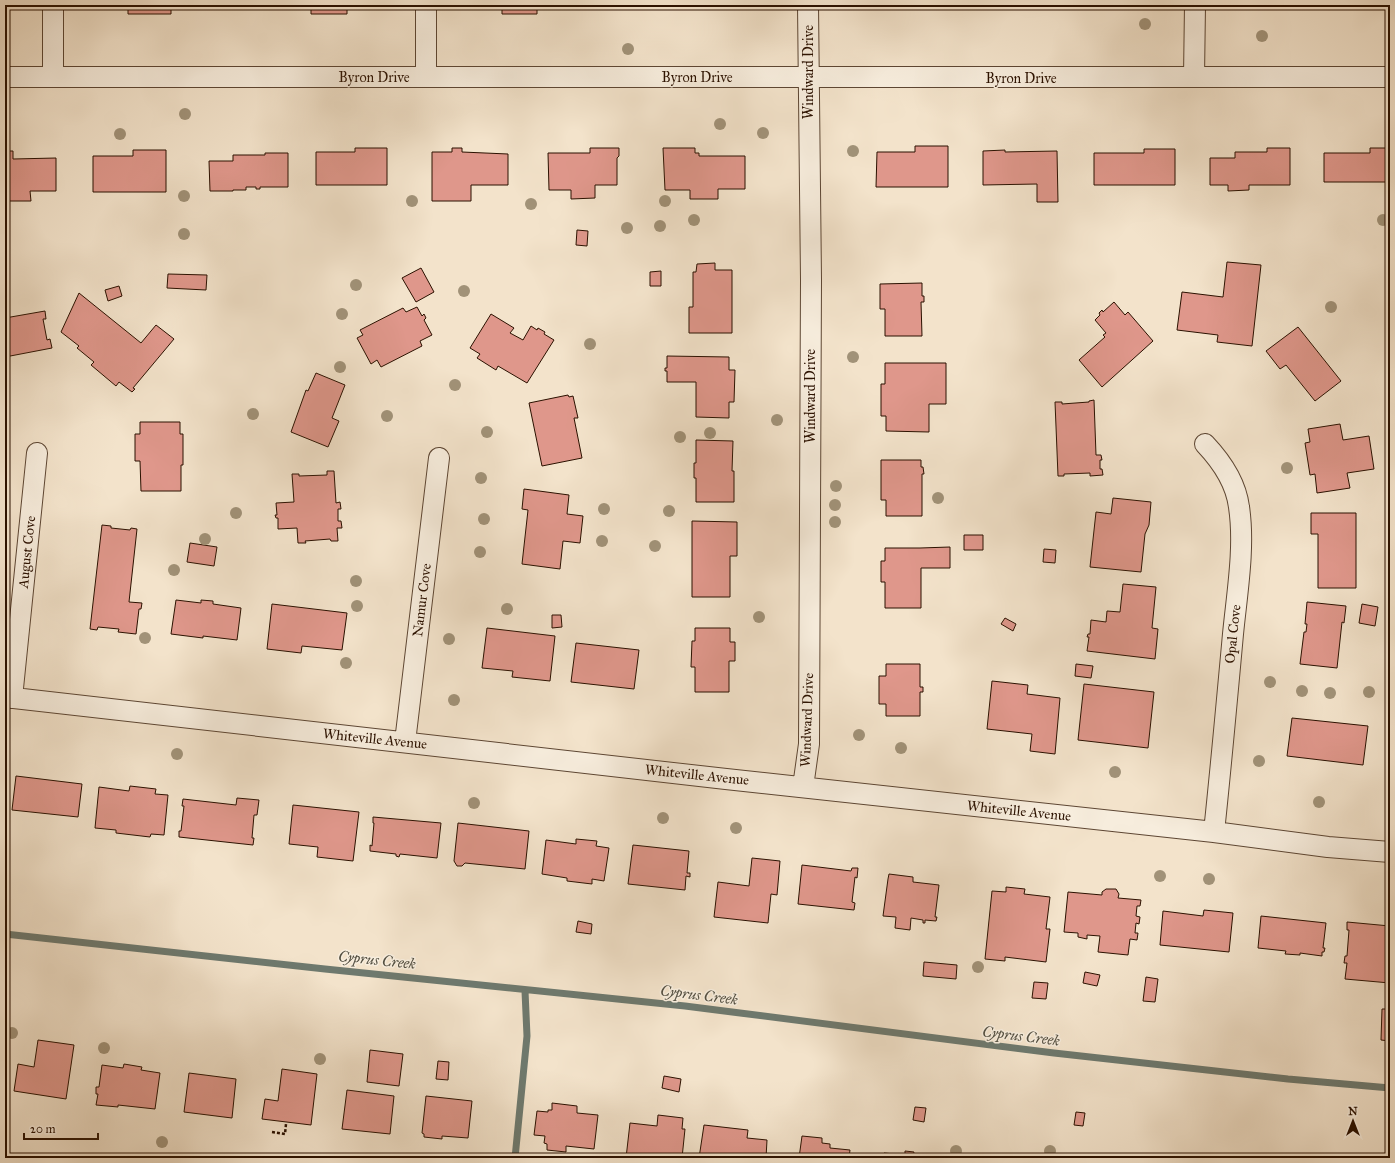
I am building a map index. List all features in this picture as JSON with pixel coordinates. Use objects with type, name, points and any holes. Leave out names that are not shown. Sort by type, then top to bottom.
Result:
[{"type":"street","points":[[53,5],[53,76]]},
{"type":"street","points":[[426,5],[426,77]]},
{"type":"street","name":"Windward Drive","points":[[803,787],[809,744],[811,280],[808,5]]},
{"type":"street","points":[[1194,5],[1194,77]]},
{"type":"street","name":"Byron Drive","points":[[5,77],[1390,77]]},
{"type":"street","name":"Opal Cove","points":[[1205,444],[1218,458],[1236,492],[1241,524],[1239,578],[1214,832]]},
{"type":"street","name":"August Cove","points":[[8,697],[37,453]]},
{"type":"street","name":"Namur Cove","points":[[405,742],[439,458]]},
{"type":"street","name":"Whiteville Avenue","points":[[8,697],[1390,852]]},
{"type":"path","points":[[272,1132],[286,1134],[286,1124]]},
{"type":"building","points":[[128,5],[171,5],[171,14],[128,14]]},
{"type":"building","points":[[311,5],[347,5],[347,14],[311,14]]},
{"type":"building","points":[[502,5],[537,5],[537,14],[502,14]]},
{"type":"building","points":[[735,5],[735,6],[646,6]]},
{"type":"building","points":[[915,146],[948,146],[948,187],[876,187],[877,152],[915,152]]},
{"type":"building","points":[[355,148],[387,148],[387,185],[316,185],[316,152],[355,152]]},
{"type":"building","points":[[452,148],[462,148],[462,152],[508,154],[508,185],[471,185],[471,201],[432,201],[432,152],[452,152]]},
{"type":"building","points":[[590,148],[619,148],[619,156],[617,158],[617,185],[595,185],[595,198],[571,199],[571,190],[549,190],[548,153],[590,153]]},
{"type":"building","points":[[663,148],[695,148],[695,153],[699,153],[699,156],[745,156],[745,189],[718,189],[718,199],[690,199],[690,190],[665,190]]},
{"type":"building","points":[[1267,148],[1290,148],[1290,185],[1249,185],[1249,190],[1228,191],[1228,185],[1210,185],[1210,158],[1235,158],[1235,152],[1267,152]]},
{"type":"building","points":[[1370,148],[1390,148],[1390,182],[1324,182],[1324,153],[1370,153]]},
{"type":"building","points":[[1144,149],[1175,149],[1175,185],[1094,185],[1094,153],[1144,153]]},
{"type":"building","points":[[133,150],[166,150],[166,192],[93,192],[93,156],[133,156]]},
{"type":"building","points":[[1005,150],[1005,152],[1057,151],[1058,202],[1037,202],[1037,184],[983,185],[983,151]]},
{"type":"building","points":[[5,151],[13,151],[13,159],[56,158],[56,191],[30,191],[31,201],[5,201]]},
{"type":"building","points":[[265,153],[288,153],[288,187],[260,187],[260,189],[256,189],[256,187],[246,187],[246,190],[210,191],[209,161],[233,161],[233,155],[265,155]]},
{"type":"building","points":[[577,230],[588,231],[587,246],[576,245]]},
{"type":"building","points":[[1227,262],[1261,265],[1252,346],[1217,342],[1218,335],[1177,330],[1182,292],[1223,297]]},
{"type":"building","points":[[715,263],[715,270],[732,270],[732,333],[689,333],[689,307],[693,307],[693,272],[696,272],[697,264]]},
{"type":"building","points":[[421,268],[434,292],[416,302],[402,278]]},
{"type":"building","points":[[661,271],[661,286],[650,286],[650,272]]},
{"type":"building","points":[[168,274],[207,275],[206,290],[167,288]]},
{"type":"building","points":[[922,283],[922,296],[924,296],[924,302],[921,302],[922,336],[885,336],[885,309],[880,309],[880,284]]},
{"type":"building","points":[[119,286],[122,296],[108,301],[105,290]]},
{"type":"building","points":[[79,293],[141,343],[156,325],[174,339],[133,388],[135,389],[132,392],[119,382],[116,386],[91,365],[94,362],[77,348],[79,346],[61,332]]},
{"type":"building","points":[[1114,302],[1125,315],[1128,312],[1153,341],[1102,387],[1079,360],[1105,337],[1103,335],[1106,333],[1095,320],[1100,315],[1099,313],[1102,310],[1103,312]]},
{"type":"building","points":[[417,307],[422,316],[424,314],[426,318],[424,320],[432,335],[420,341],[422,346],[381,367],[377,360],[371,364],[357,338],[363,335],[360,330],[403,308],[406,312]]},
{"type":"building","points":[[45,311],[46,319],[43,319],[47,340],[50,339],[52,348],[5,357],[5,318]]},
{"type":"building","points":[[491,314],[514,328],[510,333],[523,340],[531,326],[537,330],[538,328],[545,332],[544,334],[554,340],[527,383],[498,366],[496,370],[477,358],[480,354],[470,348]]},
{"type":"building","points":[[1298,327],[1341,381],[1315,401],[1286,365],[1280,369],[1266,351]]},
{"type":"building","points":[[667,356],[729,357],[729,370],[735,370],[734,402],[729,402],[729,418],[696,417],[696,382],[667,382],[667,371],[665,371],[665,368],[667,368]]},
{"type":"building","points":[[885,363],[946,363],[946,404],[929,404],[929,432],[886,431],[886,416],[881,416],[881,384],[885,384]]},
{"type":"building","points":[[316,373],[345,385],[332,418],[339,421],[328,447],[291,432],[306,390],[308,391]]},
{"type":"building","points":[[568,395],[569,397],[573,396],[578,418],[574,418],[582,458],[542,466],[529,403]]},
{"type":"building","points":[[1094,400],[1096,455],[1101,455],[1102,460],[1100,460],[1100,469],[1102,469],[1103,475],[1090,476],[1090,473],[1064,474],[1064,476],[1058,476],[1055,402],[1062,402],[1062,404],[1089,402]]},
{"type":"building","points":[[140,422],[180,422],[180,434],[183,434],[181,491],[141,491],[140,461],[135,461],[135,434],[140,434]]},
{"type":"building","points":[[1340,424],[1343,440],[1369,436],[1374,469],[1347,473],[1350,488],[1317,493],[1315,474],[1310,475],[1305,443],[1310,442],[1308,429]]},
{"type":"building","points":[[696,440],[733,441],[732,471],[734,471],[734,502],[696,502],[696,478],[694,478],[694,463],[696,463]]},
{"type":"building","points":[[881,460],[921,460],[921,467],[923,467],[924,474],[922,474],[922,516],[886,516],[886,500],[881,500]]},
{"type":"building","points":[[327,471],[334,471],[336,503],[340,502],[341,509],[338,509],[338,521],[341,521],[342,528],[337,528],[338,541],[331,541],[330,539],[298,543],[297,528],[278,529],[278,518],[276,518],[275,515],[277,515],[276,503],[294,502],[292,474],[299,474],[299,476],[327,475]]},
{"type":"building","points":[[524,489],[569,495],[567,514],[583,516],[580,543],[563,541],[560,569],[522,564],[528,510],[522,509]]},
{"type":"building","points":[[1113,498],[1151,502],[1149,525],[1145,534],[1141,572],[1090,567],[1096,512],[1111,514]]},
{"type":"building","points":[[1311,513],[1356,513],[1356,588],[1318,588],[1318,534],[1311,534]]},
{"type":"building","points":[[692,521],[737,522],[737,556],[730,556],[730,597],[692,597]]},
{"type":"building","points":[[102,525],[111,526],[111,528],[130,530],[131,528],[137,529],[129,602],[142,603],[141,609],[139,609],[136,634],[118,632],[119,629],[98,627],[97,630],[90,629]]},
{"type":"building","points":[[964,535],[983,535],[983,550],[964,550]]},
{"type":"building","points":[[190,543],[217,547],[214,566],[187,562]]},
{"type":"building","points":[[950,547],[950,568],[921,568],[921,608],[885,608],[885,582],[881,582],[881,561],[885,561],[885,548]]},
{"type":"building","points":[[1044,549],[1056,550],[1055,563],[1043,562]]},
{"type":"building","points":[[1123,584],[1156,587],[1152,628],[1158,629],[1155,659],[1087,651],[1089,637],[1087,637],[1088,634],[1090,634],[1091,620],[1106,622],[1107,611],[1120,612]]},
{"type":"building","points":[[176,600],[201,603],[201,600],[213,601],[213,604],[241,608],[237,640],[171,634]]},
{"type":"building","points":[[1307,602],[1346,606],[1344,623],[1342,622],[1337,668],[1300,664],[1304,632],[1306,632],[1307,624],[1305,624]]},
{"type":"building","points":[[272,604],[347,613],[342,650],[302,646],[301,653],[267,649]]},
{"type":"building","points":[[1362,604],[1378,607],[1375,626],[1359,623]]},
{"type":"building","points":[[552,615],[561,615],[562,627],[552,628]]},
{"type":"building","points":[[1005,618],[1016,624],[1013,631],[1001,624]]},
{"type":"building","points":[[487,628],[555,636],[550,681],[512,677],[513,671],[482,668]]},
{"type":"building","points":[[695,628],[730,628],[730,642],[735,642],[735,661],[729,661],[729,692],[695,692],[695,667],[691,667],[692,641],[695,641]]},
{"type":"building","points":[[576,643],[639,650],[634,689],[571,682]]},
{"type":"building","points":[[886,664],[920,664],[920,687],[923,687],[923,692],[920,692],[920,716],[886,716],[886,704],[879,704],[879,676],[886,676]]},
{"type":"building","points":[[1076,664],[1093,666],[1091,678],[1075,676]]},
{"type":"building","points":[[992,681],[1028,685],[1027,694],[1060,698],[1055,754],[1030,751],[1032,734],[987,729]]},
{"type":"building","points":[[1084,684],[1154,692],[1148,748],[1078,740]]},
{"type":"building","points":[[1292,718],[1368,726],[1363,765],[1287,756]]},
{"type":"building","points":[[1389,730],[1390,773],[1388,773]]},
{"type":"building","points":[[16,776],[82,784],[78,817],[12,810]]},
{"type":"building","points":[[130,786],[156,789],[155,794],[168,795],[164,835],[151,834],[150,837],[116,833],[116,830],[95,828],[99,787],[129,791]]},
{"type":"building","points":[[237,798],[259,800],[257,815],[254,815],[252,838],[254,838],[253,845],[179,837],[184,806],[182,806],[183,799],[236,805]]},
{"type":"building","points":[[293,805],[359,812],[353,861],[317,857],[318,847],[289,844]]},
{"type":"building","points":[[373,817],[441,823],[437,858],[400,854],[399,857],[396,856],[396,854],[370,851],[370,845],[372,846],[374,823]]},
{"type":"building","points":[[458,823],[529,831],[525,869],[465,863],[462,866],[457,866],[454,861]]},
{"type":"building","points":[[576,839],[597,841],[596,846],[609,848],[604,881],[592,879],[592,884],[567,881],[567,878],[542,874],[546,840],[576,844]]},
{"type":"building","points":[[633,845],[689,851],[687,873],[690,873],[690,877],[686,876],[685,890],[628,884]]},
{"type":"building","points":[[752,858],[780,861],[777,895],[771,894],[768,923],[714,917],[718,882],[749,886]]},
{"type":"building","points":[[802,865],[851,871],[852,868],[858,868],[857,878],[855,877],[852,902],[855,903],[854,910],[798,904]]},
{"type":"building","points":[[889,874],[913,877],[913,882],[939,885],[935,917],[937,917],[936,921],[925,920],[925,923],[923,923],[923,920],[911,918],[910,930],[895,928],[896,917],[883,916]]},
{"type":"building","points":[[1006,887],[1025,889],[1024,894],[1050,897],[1046,929],[1050,929],[1046,962],[1005,957],[1005,961],[985,959],[992,891],[1006,892]]},
{"type":"building","points":[[1106,889],[1116,889],[1119,894],[1118,898],[1141,900],[1140,906],[1137,906],[1136,916],[1140,917],[1139,924],[1136,923],[1135,933],[1138,933],[1137,940],[1130,939],[1128,955],[1098,952],[1100,936],[1087,935],[1087,939],[1078,937],[1078,933],[1064,932],[1068,892],[1102,895],[1102,892]]},
{"type":"building","points":[[1204,910],[1233,913],[1229,952],[1160,945],[1163,911],[1203,916]]},
{"type":"building","points":[[1261,916],[1326,923],[1323,948],[1325,948],[1324,952],[1322,952],[1322,956],[1300,953],[1300,955],[1285,954],[1286,951],[1258,948]]},
{"type":"building","points":[[578,921],[592,924],[591,934],[576,932]]},
{"type":"building","points":[[1347,922],[1390,926],[1390,983],[1345,979],[1347,963],[1344,963],[1345,956],[1347,956],[1349,930],[1347,930]]},
{"type":"building","points":[[924,962],[957,965],[956,979],[923,976]]},
{"type":"building","points":[[1085,972],[1100,975],[1097,986],[1083,983]]},
{"type":"building","points":[[1146,977],[1158,979],[1155,1002],[1143,1001]]},
{"type":"building","points":[[1034,982],[1048,983],[1046,999],[1032,998]]},
{"type":"building","points":[[1382,1009],[1390,1009],[1390,1041],[1381,1040]]},
{"type":"building","points":[[38,1040],[74,1045],[66,1099],[14,1091],[18,1064],[34,1067]]},
{"type":"building","points":[[370,1050],[403,1054],[399,1086],[367,1082]]},
{"type":"building","points":[[438,1061],[449,1062],[448,1080],[436,1079]]},
{"type":"building","points":[[124,1064],[142,1067],[141,1070],[160,1073],[155,1109],[118,1105],[118,1107],[96,1105],[98,1094],[96,1094],[96,1087],[99,1087],[102,1065],[123,1068]]},
{"type":"building","points":[[282,1069],[317,1074],[311,1125],[262,1119],[265,1099],[278,1101]]},
{"type":"building","points":[[189,1073],[236,1079],[232,1118],[184,1112]]},
{"type":"building","points":[[664,1076],[681,1079],[679,1092],[662,1088]]},
{"type":"building","points":[[347,1090],[394,1096],[390,1134],[342,1129]]},
{"type":"building","points":[[426,1096],[472,1101],[468,1138],[442,1136],[442,1139],[424,1137],[424,1134],[422,1133]]},
{"type":"building","points":[[552,1103],[577,1106],[577,1113],[598,1115],[594,1149],[566,1146],[566,1152],[547,1150],[547,1144],[544,1143],[545,1136],[534,1135],[537,1111],[548,1112],[548,1110],[552,1110]]},
{"type":"building","points":[[915,1107],[926,1108],[924,1122],[913,1120]]},
{"type":"building","points":[[1076,1112],[1085,1113],[1083,1126],[1074,1125]]},
{"type":"building","points":[[658,1115],[683,1118],[682,1129],[685,1129],[682,1158],[626,1158],[630,1123],[657,1126]]},
{"type":"building","points":[[704,1125],[748,1130],[747,1138],[767,1140],[766,1158],[699,1158]]},
{"type":"building","points":[[802,1136],[822,1138],[822,1143],[830,1144],[830,1148],[850,1150],[849,1158],[799,1158]]},
{"type":"building","points":[[905,1151],[914,1152],[913,1156],[935,1158],[883,1158],[884,1153],[905,1155]]},
{"type":"waterway","name":"Cyprus Creek","points":[[5,934],[685,1006],[1054,1053],[1288,1079],[1390,1088]]},
{"type":"waterway","points":[[515,1158],[527,1036],[525,991]]}]
